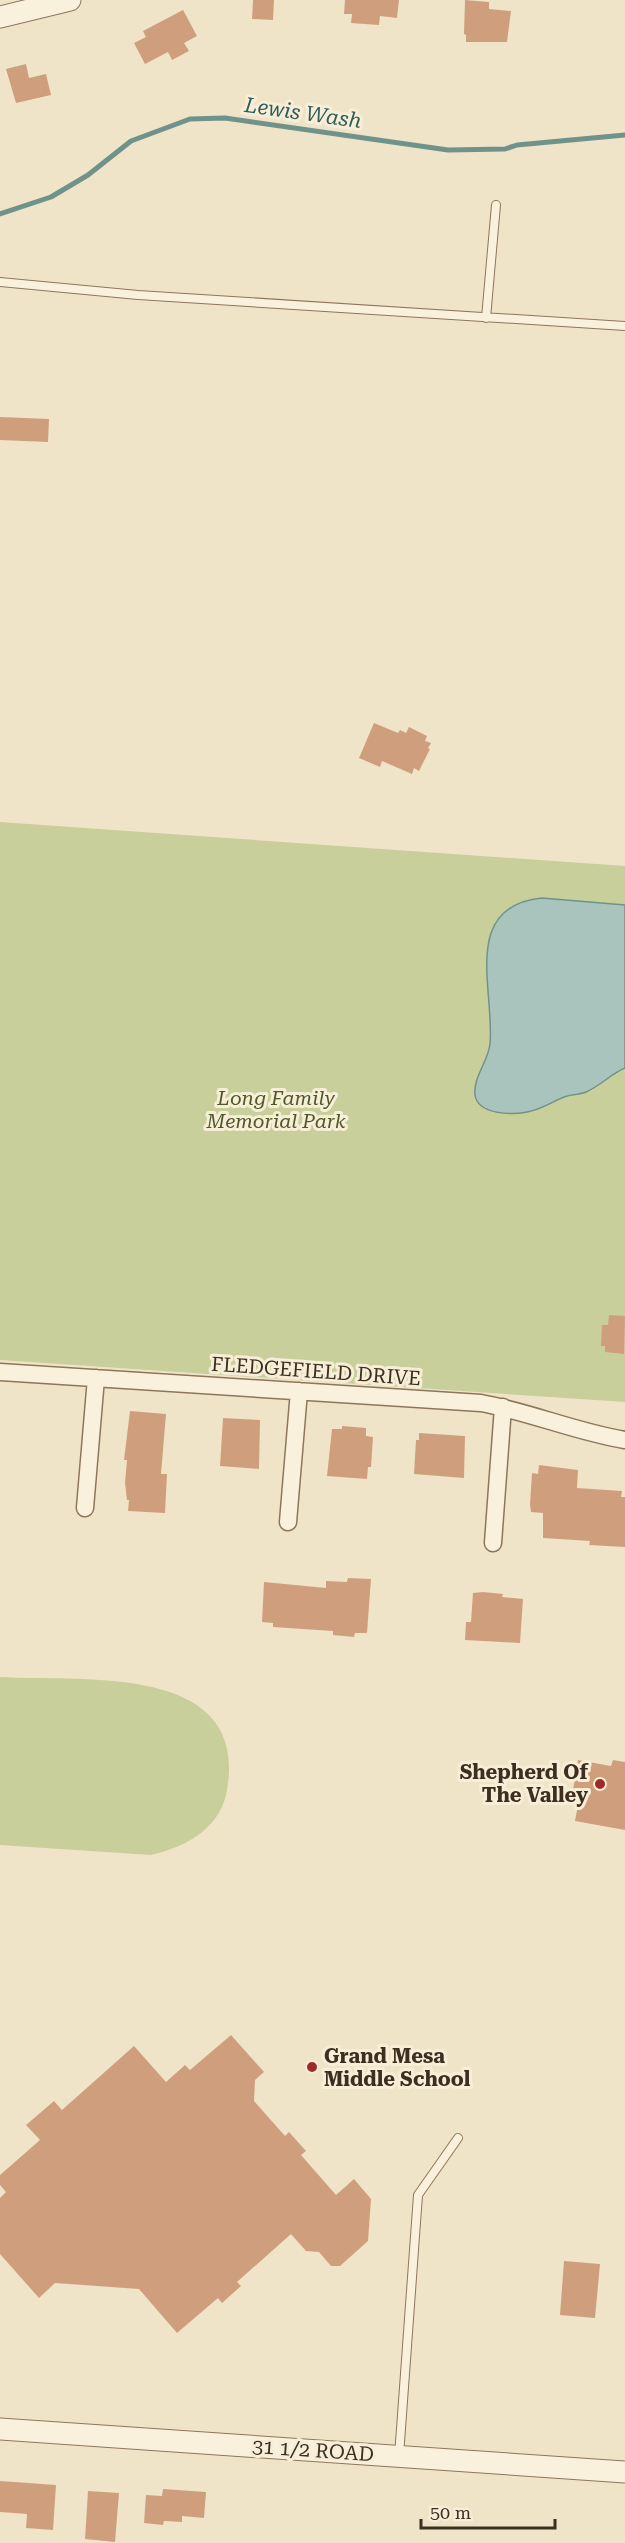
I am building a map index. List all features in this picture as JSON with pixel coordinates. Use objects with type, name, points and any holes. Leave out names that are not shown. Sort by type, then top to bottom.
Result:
[{"type":"street","points":[[0,17],[70,0]]},
{"type":"street","name":"FLEDGEFIELD DRIVE","points":[[0,1372],[481,1403],[503,1407],[591,1434],[625,1440]]},
{"type":"street","points":[[85,1508],[96,1378]]},
{"type":"street","points":[[288,1522],[299,1391]]},
{"type":"street","points":[[494,1543],[503,1407]]},
{"type":"street","name":"31 1/2 ROAD","points":[[0,2428],[625,2472]]},
{"type":"lane","points":[[486,318],[496,205]]},
{"type":"lane","points":[[0,282],[138,295],[625,326]]},
{"type":"lane","points":[[399,2456],[418,2195],[458,2138]]},
{"type":"green space","name":"Long Family Memorial Park","points":[[0,822],[625,866],[625,1402],[0,1360]]},
{"type":"green space","points":[[0,1677],[115,1681],[155,1688],[189,1700],[214,1721],[228,1752],[226,1795],[222,1807],[207,1828],[198,1836],[175,1848],[151,1855],[0,1845]]},
{"type":"water","points":[[542,898],[625,905],[625,1068],[586,1092],[564,1097],[537,1110],[521,1113],[496,1112],[482,1107],[475,1095],[476,1082],[490,1044],[487,954],[491,934],[500,917],[516,904]]},
{"type":"building","points":[[253,0],[274,0],[273,20],[252,19]]},
{"type":"building","points":[[345,0],[399,0],[397,18],[380,16],[379,25],[351,23],[352,14],[344,14]]},
{"type":"building","points":[[465,0],[489,2],[489,9],[511,11],[507,42],[466,42],[464,34]]},
{"type":"building","points":[[183,10],[197,36],[184,43],[189,51],[172,60],[168,52],[145,64],[134,43],[146,37],[143,31]]},
{"type":"building","points":[[26,64],[29,78],[46,74],[51,95],[16,103],[6,69]]},
{"type":"building","points":[[0,417],[49,419],[48,442],[0,440]]},
{"type":"building","points":[[374,723],[398,733],[400,730],[406,733],[409,727],[427,736],[425,741],[431,743],[428,748],[430,749],[419,771],[414,768],[412,774],[382,761],[380,767],[359,758]]},
{"type":"building","points":[[609,1315],[625,1316],[624,1354],[605,1352],[605,1346],[601,1346],[602,1325],[608,1325]]},
{"type":"building","points":[[130,1411],[166,1414],[161,1474],[167,1474],[165,1513],[128,1511],[129,1500],[127,1500],[125,1483],[127,1460],[124,1460]]},
{"type":"building","points":[[223,1418],[260,1420],[259,1469],[220,1466]]},
{"type":"building","points":[[342,1426],[366,1428],[366,1436],[373,1437],[371,1467],[368,1467],[367,1479],[327,1476],[332,1429],[342,1429]]},
{"type":"building","points":[[419,1433],[465,1436],[464,1478],[414,1474],[416,1440],[419,1440]]},
{"type":"building","points":[[539,1465],[578,1470],[577,1488],[622,1491],[621,1497],[625,1497],[625,1547],[589,1545],[590,1541],[543,1538],[543,1513],[531,1512],[530,1504],[532,1473],[538,1474]]},
{"type":"building","points":[[348,1578],[371,1579],[367,1633],[355,1633],[354,1637],[333,1635],[333,1631],[273,1627],[273,1623],[262,1622],[264,1582],[326,1588],[326,1581],[347,1582]]},
{"type":"building","points":[[483,1592],[523,1599],[520,1643],[465,1640],[466,1622],[471,1622],[473,1593]]},
{"type":"building","name":"Shepherd Of The Valley","points":[[578,1760],[611,1766],[613,1760],[625,1762],[625,1830],[575,1821],[578,1805],[571,1802]]},
{"type":"building","name":"Grand Mesa Middle School","points":[[231,2035],[264,2072],[255,2080],[254,2101],[285,2136],[289,2132],[306,2151],[301,2155],[336,2195],[354,2179],[371,2199],[368,2241],[340,2266],[331,2266],[319,2252],[306,2251],[291,2234],[237,2282],[241,2286],[222,2303],[218,2298],[177,2333],[139,2289],[55,2283],[39,2298],[0,2254],[0,2198],[6,2192],[0,2185],[0,2175],[40,2140],[26,2125],[54,2101],[62,2110],[134,2046],[166,2082],[185,2065],[190,2070]]},
{"type":"building","points":[[564,2261],[600,2264],[595,2318],[560,2315]]},
{"type":"building","points":[[0,2481],[56,2485],[53,2530],[26,2528],[27,2514],[0,2512]]},
{"type":"building","points":[[163,2489],[206,2492],[204,2518],[182,2516],[182,2522],[164,2521],[163,2525],[144,2523],[146,2495],[162,2496]]},
{"type":"building","points":[[88,2491],[119,2493],[115,2542],[85,2539]]},
{"type":"waterway","name":"Lewis Wash","points":[[0,214],[51,197],[88,175],[131,141],[190,119],[225,118],[448,150],[505,149],[517,145],[625,135]]},
{"type":"place","name":"Shepherd Of The Valley","points":[[600,1784]]},
{"type":"place","name":"Grand Mesa Middle School","points":[[312,2067]]}]
